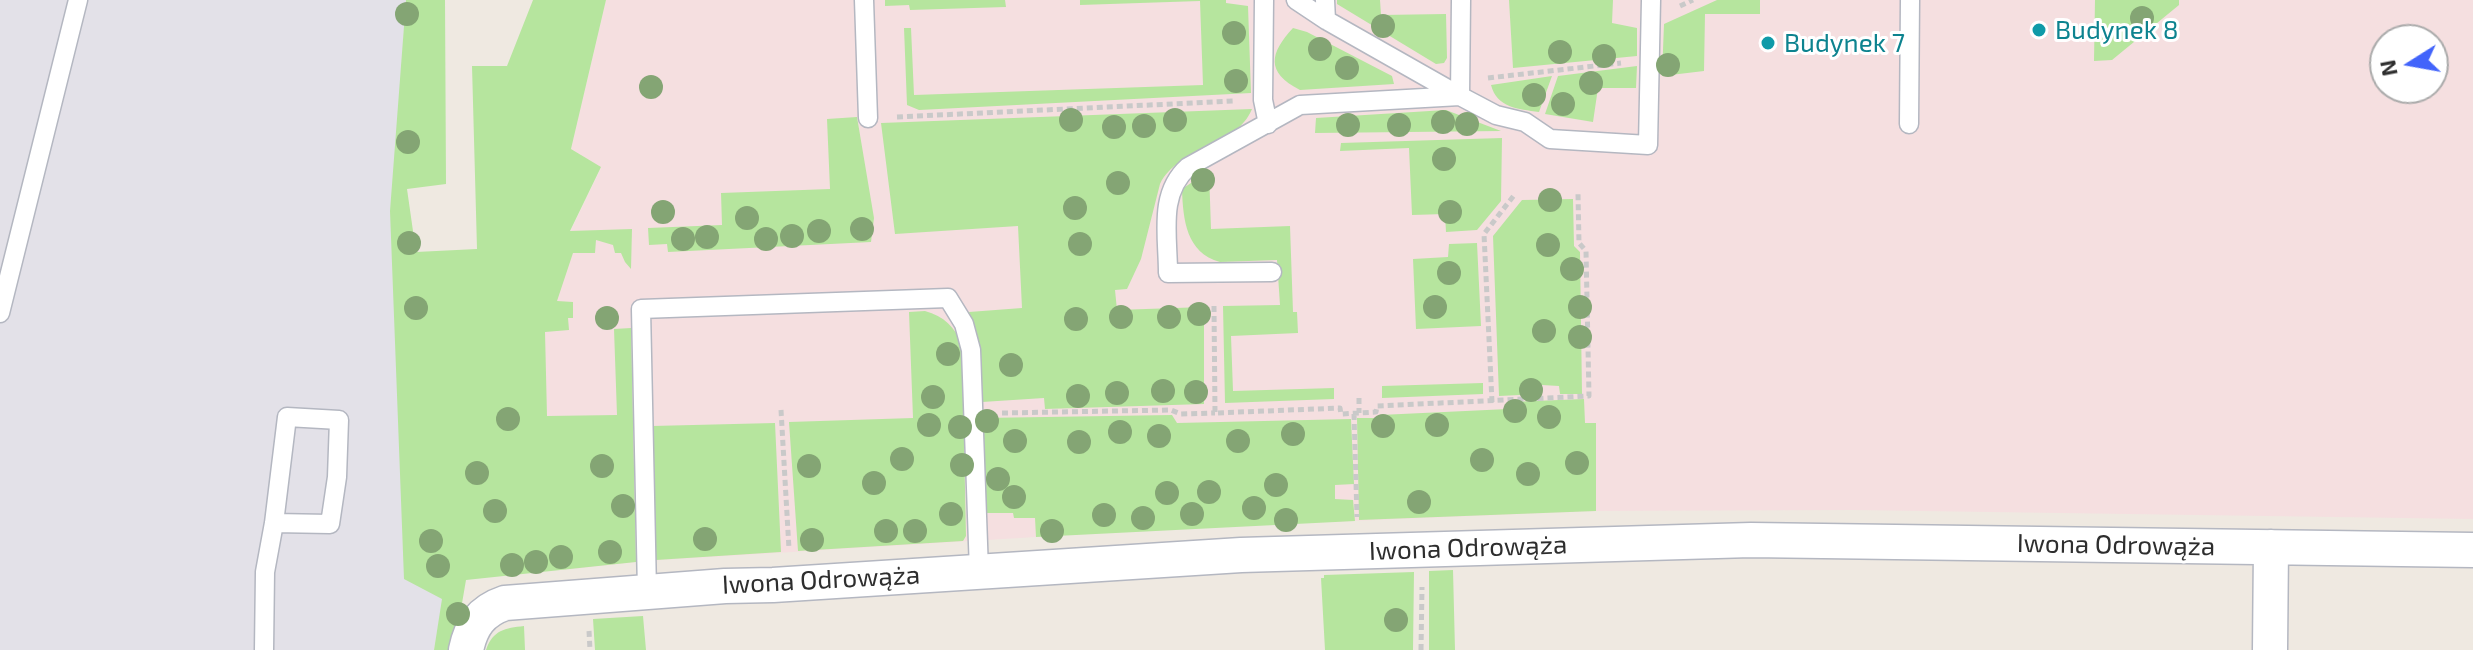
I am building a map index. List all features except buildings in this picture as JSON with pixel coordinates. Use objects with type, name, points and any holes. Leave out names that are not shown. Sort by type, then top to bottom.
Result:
[{"type":"street","name":"Iwona Odrowąża","points":[[470,638],[482,615],[505,603],[791,582],[1358,551],[1751,540],[2473,550]]},
{"type":"street","points":[[2270,650],[2271,547]]},
{"type":"lane","points":[[0,313],[78,0]]},
{"type":"lane","points":[[864,0],[868,118]]},
{"type":"lane","points":[[1264,0],[1263,100],[1268,124]]},
{"type":"lane","points":[[1296,0],[1326,20],[1461,88],[1496,115],[1525,122],[1550,139],[1648,145],[1651,0]]},
{"type":"lane","points":[[1325,0],[1326,20]]},
{"type":"lane","points":[[1461,0],[1461,88]]},
{"type":"lane","points":[[1909,124],[1910,0]]},
{"type":"lane","points":[[1272,272],[1168,273],[1168,201],[1177,177],[1188,167],[1300,105],[1461,88]]},
{"type":"lane","points":[[647,591],[641,309],[948,298],[968,337],[979,571]]},
{"type":"lane","points":[[264,650],[265,572],[287,417],[339,420],[337,477],[330,524],[274,523]]},
{"type":"path","points":[[1461,88],[1650,59]]},
{"type":"path","points":[[868,118],[1263,100]]},
{"type":"path","points":[[973,413],[1171,410],[1181,414],[1340,408],[1341,414],[1356,414],[1376,412],[1377,406],[1589,396],[1586,251],[1579,243],[1578,193]]},
{"type":"path","points":[[1492,402],[1484,234],[1515,194]]},
{"type":"path","points":[[1214,306],[1215,413]]},
{"type":"path","points":[[1358,551],[1356,414],[1359,398]]},
{"type":"path","points":[[781,410],[791,582]]},
{"type":"path","points":[[1421,650],[1422,587]]},
{"type":"shaded area","points":[[0,0],[406,0],[399,111],[428,404],[469,579],[446,581],[434,650],[0,650]]},
{"type":"shaded area","points":[[606,0],[2473,0],[2473,519],[1852,510],[1596,511],[1182,528],[646,561],[563,570],[529,317],[601,168],[571,149]]},
{"type":"green space","points":[[406,0],[445,0],[446,184],[407,189],[416,252],[477,249],[472,66],[507,66],[533,0],[606,0],[571,149],[601,167],[570,231],[632,229],[631,269],[621,253],[615,253],[613,245],[596,240],[595,253],[573,253],[557,301],[573,302],[573,318],[568,318],[569,330],[545,332],[547,416],[617,415],[614,329],[631,328],[636,562],[466,580],[454,650],[434,650],[442,599],[404,579],[390,211]]},
{"type":"green space","points":[[885,0],[1005,0],[1006,7],[910,10],[909,5],[885,6]]},
{"type":"green space","points":[[1080,0],[1226,0],[1226,3],[1248,6],[1251,93],[919,110],[907,105],[904,28],[911,28],[914,95],[1203,85],[1200,1],[1080,5]]},
{"type":"green space","points":[[1337,0],[1380,0],[1381,15],[1446,14],[1447,58],[1444,63],[1436,64],[1337,4]]},
{"type":"green space","points":[[1509,0],[1613,0],[1612,23],[1637,28],[1637,56],[1513,68]]},
{"type":"green space","points":[[1717,0],[1760,0],[1760,14],[1705,14],[1704,71],[1662,76],[1664,24]]},
{"type":"green space","points":[[2095,0],[2179,0],[2179,5],[2112,60],[2094,61]]},
{"type":"green space","points":[[1293,28],[1307,32],[1392,76],[1394,84],[1300,90],[1281,76],[1275,62],[1279,46]]},
{"type":"green space","points":[[1637,66],[1636,88],[1598,88],[1593,122],[1545,114],[1558,76]]},
{"type":"green space","points":[[1552,76],[1539,112],[1503,103],[1491,85]]},
{"type":"green space","points":[[1252,109],[1234,132],[1169,171],[1160,184],[1141,259],[1127,289],[1115,290],[1117,310],[1204,307],[1204,404],[1045,409],[1044,398],[982,402],[980,349],[969,312],[1022,308],[1018,226],[895,234],[881,123]]},
{"type":"green space","points":[[1446,110],[1501,131],[1315,133],[1316,118]]},
{"type":"green space","points":[[857,117],[874,218],[871,242],[668,252],[667,244],[649,245],[648,228],[722,225],[721,193],[830,189],[827,119]]},
{"type":"green space","points":[[1502,138],[1501,201],[1477,230],[1446,232],[1445,214],[1412,215],[1409,148],[1340,151],[1341,143]]},
{"type":"green space","points":[[1209,171],[1211,229],[1290,226],[1293,312],[1297,312],[1298,333],[1231,336],[1233,391],[1334,388],[1334,399],[1225,403],[1223,306],[1280,305],[1277,260],[1220,262],[1209,258],[1193,243],[1185,223],[1182,189]]},
{"type":"green space","points":[[1573,199],[1574,246],[1580,252],[1582,394],[1560,394],[1559,386],[1542,385],[1541,394],[1499,396],[1493,236],[1522,200]]},
{"type":"green space","points":[[1477,243],[1481,326],[1416,329],[1413,259],[1448,257],[1449,244]]},
{"type":"green space","points":[[925,311],[948,323],[962,345],[966,536],[963,541],[798,551],[789,422],[913,418],[909,312]]},
{"type":"green space","points":[[1483,383],[1483,394],[1382,398],[1382,386]]},
{"type":"green space","points":[[1584,399],[1585,423],[1596,423],[1596,511],[1359,520],[1357,418],[1508,409],[1509,402]]},
{"type":"green space","points":[[1172,415],[1177,423],[1351,419],[1354,484],[1335,485],[1335,499],[1353,500],[1355,521],[1036,537],[1035,518],[1014,518],[1013,513],[985,513],[982,418]]},
{"type":"green space","points":[[775,423],[781,552],[656,560],[652,426]]},
{"type":"green space","points":[[1453,570],[1455,650],[1429,650],[1429,571]]},
{"type":"green space","points":[[1414,572],[1413,650],[1325,650],[1321,578],[1324,575]]},
{"type":"green space","points":[[643,616],[646,650],[595,650],[593,619]]},
{"type":"green space","points":[[524,626],[525,650],[486,650],[500,631]]},
{"type":"place","name":"Budynek 8","points":[[2039,30]]},
{"type":"place","name":"Budynek 7","points":[[1768,43]]}]
